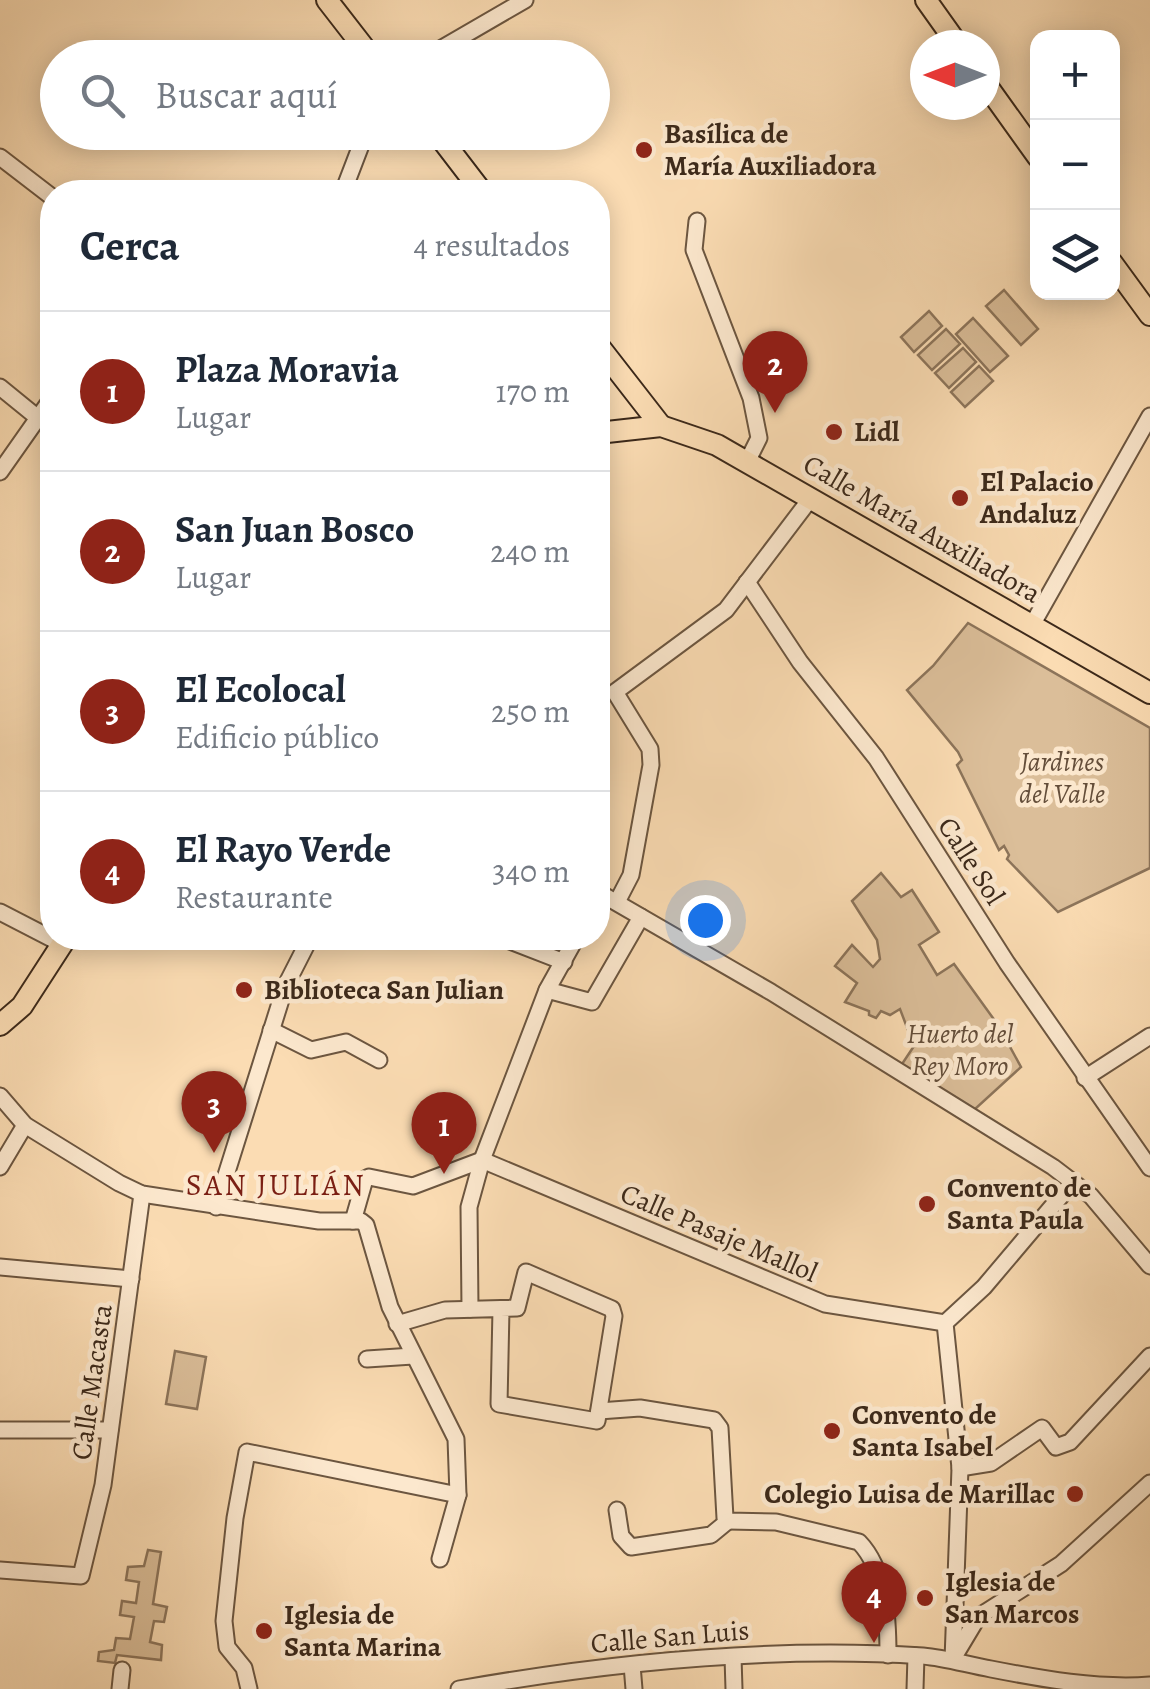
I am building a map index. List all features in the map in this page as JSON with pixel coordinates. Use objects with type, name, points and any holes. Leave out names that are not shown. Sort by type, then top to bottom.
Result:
[{"type":"main road","points":[[327,0],[358,40]]},
{"type":"main road","points":[[926,0],[947,30]]},
{"type":"main road","points":[[1000,104],[1030,146]]},
{"type":"main road","points":[[450,150],[473,180]]},
{"type":"main road","points":[[1120,273],[1150,315]]},
{"type":"main road","points":[[610,361],[655,419],[610,431]]},
{"type":"main road","name":"Calle María Auxiliadora","points":[[655,419],[748,460],[1032,625],[1148,686]]},
{"type":"main road","points":[[0,1025],[22,1006],[58,950]]},
{"type":"street","points":[[456,40],[525,0]]},
{"type":"street","points":[[348,180],[359,150]]},
{"type":"street","points":[[0,157],[40,187]]},
{"type":"street","points":[[698,221],[694,250],[751,398],[759,438],[748,460]]},
{"type":"street","points":[[0,387],[40,417]]},
{"type":"street","points":[[1032,625],[1150,416]]},
{"type":"street","points":[[0,472],[40,427]]},
{"type":"street","points":[[610,692],[726,610],[811,498]]},
{"type":"street","name":"Calle Sol","points":[[748,582],[800,662],[876,758],[1085,1078],[1150,1168]]},
{"type":"street","points":[[610,698],[650,750],[651,765],[632,876],[617,902]]},
{"type":"street","points":[[610,898],[1053,1167],[1091,1196],[1150,1266]]},
{"type":"street","points":[[0,912],[40,930]]},
{"type":"street","points":[[548,990],[592,1002],[642,917]]},
{"type":"street","points":[[216,1207],[285,987],[304,950]]},
{"type":"street","points":[[533,950],[564,962]]},
{"type":"street","points":[[470,1308],[469,1208],[482,1160],[548,990],[570,950]]},
{"type":"street","points":[[271,1030],[311,1050],[346,1042],[379,1060]]},
{"type":"street","points":[[1085,1078],[1150,1036]]},
{"type":"street","points":[[0,1096],[25,1125],[142,1194],[319,1221],[366,1224],[380,1279],[398,1324],[456,1439],[458,1495],[440,1560]]},
{"type":"street","points":[[0,1166],[25,1125]]},
{"type":"street","points":[[353,1221],[365,1180],[413,1186],[482,1160]]},
{"type":"street","name":"Calle Pasaje Mallol","points":[[482,1160],[825,1304],[946,1323]]},
{"type":"street","points":[[958,1662],[960,1468],[946,1323],[984,1287],[1072,1183]]},
{"type":"street","name":"Calle Macasta","points":[[0,1570],[81,1576],[103,1485],[142,1194]]},
{"type":"street","points":[[0,1267],[131,1278]]},
{"type":"street","points":[[398,1324],[445,1310],[520,1306],[526,1272],[612,1309],[614,1316],[595,1422],[499,1404],[501,1309]]},
{"type":"street","points":[[367,1360],[414,1356]]},
{"type":"street","points":[[960,1468],[991,1463],[1042,1428],[1056,1447],[1070,1442],[1150,1356]]},
{"type":"street","points":[[599,1411],[640,1408],[714,1420],[720,1428],[728,1521]]},
{"type":"street","points":[[0,1430],[110,1430]]},
{"type":"street","points":[[249,1689],[244,1668],[226,1647],[224,1621],[247,1452],[458,1495]]},
{"type":"street","points":[[958,1662],[978,1617],[1061,1564],[1150,1483]]},
{"type":"street","points":[[617,1510],[621,1536],[630,1546],[711,1535],[728,1521],[776,1522],[859,1542],[882,1589],[888,1655]]},
{"type":"street","name":"Calle San Luis","points":[[459,1689],[544,1674],[783,1652],[916,1656],[1111,1686],[1150,1684]]},
{"type":"street","points":[[733,1656],[734,1689]]},
{"type":"street","points":[[915,1689],[916,1656]]},
{"type":"street","points":[[632,1664],[634,1689]]},
{"type":"street","points":[[120,1689],[122,1670]]},
{"type":"green space","points":[[1004,290],[1038,329],[1021,345],[986,306]]},
{"type":"green space","points":[[929,311],[942,326],[914,352],[901,337]]},
{"type":"green space","points":[[973,318],[1008,356],[990,372],[956,334]]},
{"type":"green space","points":[[946,329],[960,344],[932,370],[918,355]]},
{"type":"green space","points":[[963,348],[976,362],[949,388],[935,373]]},
{"type":"green space","points":[[979,366],[993,381],[965,407],[951,392]]},
{"type":"green space","name":"Jardines del Valle","points":[[968,623],[1150,728],[1150,868],[1058,912],[1007,859],[1004,846],[999,850],[957,765],[962,760],[958,752],[907,690],[933,666]]},
{"type":"green space","name":"Huerto del Rey Moro","points":[[881,873],[901,897],[912,890],[939,932],[919,945],[937,975],[954,964],[998,1025],[1021,1067],[974,1110],[900,1067],[914,1046],[900,1009],[890,1015],[881,1011],[876,1018],[869,1011],[845,1002],[857,983],[835,966],[852,945],[873,967],[880,959],[877,940],[852,901]]},
{"type":"green space","points":[[175,1351],[206,1357],[197,1409],[166,1404]]},
{"type":"green space","points":[[148,1550],[161,1552],[153,1604],[167,1607],[164,1622],[154,1621],[150,1642],[162,1645],[161,1660],[117,1655],[115,1663],[98,1661],[99,1652],[114,1650],[116,1638],[130,1639],[134,1617],[120,1615],[122,1601],[136,1603],[139,1582],[126,1580],[128,1567],[144,1566]]},
{"type":"place","name":"Basílica de María Auxiliadora","points":[[644,150]]},
{"type":"place","name":"San Juan Bosco","points":[[775,413]]},
{"type":"place","name":"Lidl","points":[[834,432]]},
{"type":"place","name":"El Palacio Andaluz","points":[[960,498]]},
{"type":"place","name":"Biblioteca San Julian","points":[[244,990]]},
{"type":"place","name":"El Ecolocal","points":[[214,1153]]},
{"type":"place","name":"Plaza Moravia","points":[[444,1174]]},
{"type":"place","name":"Convento de Santa Paula","points":[[927,1204]]},
{"type":"place","name":"Convento de Santa Isabel","points":[[832,1431]]},
{"type":"place","name":"Colegio Luisa de Marillac","points":[[1075,1494]]},
{"type":"place","name":"Iglesia de San Marcos","points":[[925,1598]]},
{"type":"place","name":"Iglesia de Santa Marina","points":[[264,1631]]},
{"type":"place","name":"El Rayo Verde","points":[[874,1643]]},
{"type":"district","name":"SAN JULIÁN","points":[[276,1185]]}]
